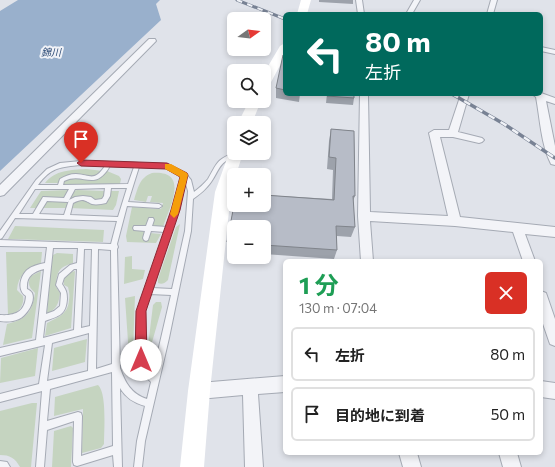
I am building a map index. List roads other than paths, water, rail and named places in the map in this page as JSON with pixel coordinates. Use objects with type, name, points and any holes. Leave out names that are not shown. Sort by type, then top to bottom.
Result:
[{"type":"street","points":[[303,12],[306,0]]},
{"type":"street","points":[[359,0],[361,12]]},
{"type":"street","points":[[410,12],[417,0]]},
{"type":"street","points":[[491,12],[494,0]]},
{"type":"street","points":[[0,192],[152,41]]},
{"type":"street","points":[[543,49],[555,52]]},
{"type":"street","points":[[271,71],[283,50]]},
{"type":"street","points":[[364,96],[364,216],[367,259]]},
{"type":"street","points":[[453,134],[465,96]]},
{"type":"street","points":[[538,96],[555,161]]},
{"type":"street","points":[[541,96],[555,101]]},
{"type":"street","points":[[455,221],[434,133],[453,134],[479,140]]},
{"type":"street","points":[[192,467],[199,391],[223,192],[233,160]]},
{"type":"street","points":[[364,216],[455,221],[555,232]]},
{"type":"street","points":[[517,228],[527,259]]},
{"type":"street","points":[[543,304],[555,339]]},
{"type":"street","points":[[199,391],[283,384]]},
{"type":"street","points":[[250,387],[254,467]]},
{"type":"street","points":[[543,390],[555,391]]},
{"type":"street","points":[[409,455],[412,467]]},
{"type":"street","points":[[509,455],[512,467]]},
{"type":"lane","points":[[191,198],[206,185],[219,162],[227,158]]},
{"type":"lane","points":[[0,236],[34,187],[49,170],[60,165],[81,163],[167,166],[184,175],[188,180],[191,191],[188,231],[142,441],[138,467]]},
{"type":"lane","points":[[60,186],[62,180],[74,176],[81,176],[88,180],[98,177],[104,172],[109,164]]},
{"type":"lane","points":[[118,467],[115,247],[120,219],[137,165]]},
{"type":"lane","points":[[155,381],[146,371],[141,360],[141,311],[176,210],[184,175]]},
{"type":"lane","points":[[66,217],[71,202],[82,198],[90,199],[94,202],[104,200],[107,196],[108,186]]},
{"type":"lane","points":[[34,187],[130,186]]},
{"type":"lane","points":[[35,216],[45,199],[66,200],[73,187]]},
{"type":"lane","points":[[148,205],[150,198]]},
{"type":"lane","points":[[125,204],[160,206]]},
{"type":"lane","points":[[14,216],[120,219]]},
{"type":"lane","points":[[146,238],[151,220]]},
{"type":"lane","points":[[136,228],[168,230]]},
{"type":"lane","points":[[0,244],[115,247]]},
{"type":"lane","points":[[39,342],[50,245]]},
{"type":"lane","points":[[77,333],[81,246]]},
{"type":"lane","points":[[92,373],[95,247]]},
{"type":"lane","points":[[0,318],[14,318],[21,315],[27,308],[29,300],[29,294],[24,291],[23,283],[25,277],[32,271],[48,264]]},
{"type":"lane","points":[[42,319],[56,314],[63,307],[64,292],[59,285],[61,276],[72,267],[80,265]]},
{"type":"lane","points":[[147,291],[175,292]]},
{"type":"lane","points":[[0,352],[93,329]]},
{"type":"lane","points":[[40,467],[49,340]]},
{"type":"lane","points":[[0,398],[116,367]]},
{"type":"lane","points":[[116,367],[122,384],[132,397],[135,400],[150,404]]},
{"type":"lane","points":[[43,427],[78,416],[77,462],[118,448]]},
{"type":"lane","points":[[0,465],[4,465],[6,467]]},
{"type":"water","name":"錦川","points":[[18,0],[160,0],[156,4],[161,20],[0,171],[0,11]]},
{"type":"railway","points":[[237,0],[283,18]]},
{"type":"railway","points":[[455,96],[504,124],[555,158]]}]
